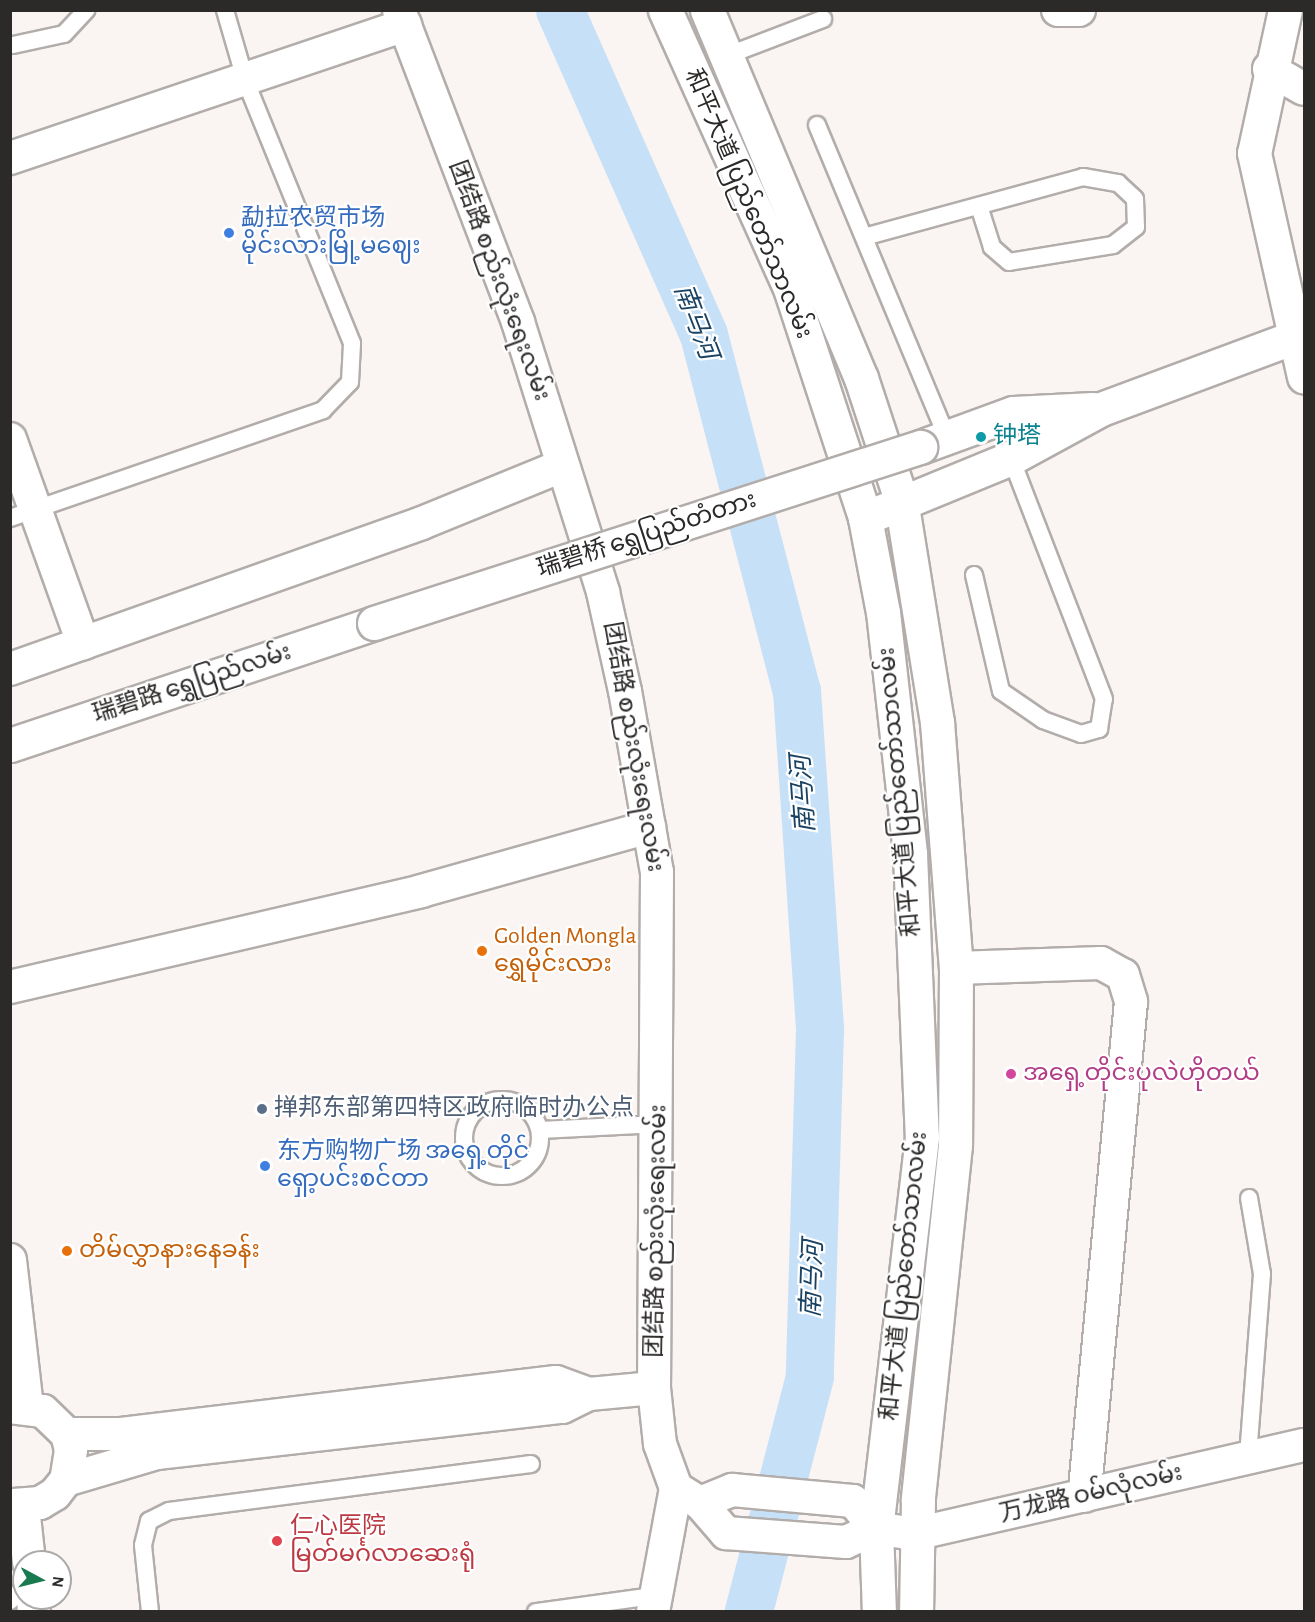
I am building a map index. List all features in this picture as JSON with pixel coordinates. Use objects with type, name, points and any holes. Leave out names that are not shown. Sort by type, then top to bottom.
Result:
[{"type":"main road","name":"和平大道 ပြည်တော်သာလမ်း","points":[[665,10],[790,291],[865,518],[883,612],[910,854],[922,1137],[876,1527],[879,1611]]},
{"type":"main road","name":"和平大道 ပြည်တော်သာလမ်း","points":[[707,10],[861,378],[901,500],[937,722],[956,968],[955,1145],[915,1534],[916,1611]]},
{"type":"main road","points":[[1285,10],[1269,69],[1254,153],[1292,338],[1305,376]]},
{"type":"main road","points":[[865,518],[901,500],[1011,458],[1101,409],[1292,338]]},
{"type":"main road","points":[[933,442],[1013,413],[1101,409]]},
{"type":"main road","name":"瑞碧桥 ရွှေပြည်တံတား","points":[[374,623],[933,442]]},
{"type":"main road","name":"瑞碧路 ရွှေပြည်လမ်း","points":[[10,745],[374,623]]},
{"type":"street","points":[[1058,10],[1079,10]]},
{"type":"street","points":[[10,158],[244,79],[402,18]]},
{"type":"street","name":"团结路 စည်းလုံးရေးလမ်း","points":[[402,18],[518,322],[603,592],[650,827],[657,872],[659,1124],[654,1388],[660,1444],[688,1495]]},
{"type":"street","points":[[1269,69],[1305,89]]},
{"type":"street","points":[[10,438],[23,513],[83,643]]},
{"type":"street","points":[[10,669],[422,523],[562,466]]},
{"type":"street","points":[[10,987],[421,891],[650,827]]},
{"type":"street","points":[[956,968],[1101,963],[1123,975],[1131,1002],[1084,1496]]},
{"type":"street","points":[[10,1260],[19,1406],[44,1411],[67,1434],[71,1456],[66,1480],[55,1494],[17,1506],[26,1550]]},
{"type":"street","points":[[67,1434],[117,1434],[556,1382],[589,1394]]},
{"type":"street","points":[[66,1480],[157,1453],[562,1407],[589,1394],[654,1388]]},
{"type":"street","name":"万龙路 ဝမ်လုံလမ်း","points":[[876,1527],[915,1534],[1305,1444]]},
{"type":"street","points":[[732,1490],[853,1501],[876,1527],[846,1542],[726,1533],[688,1495],[732,1490]]},
{"type":"street","points":[[656,1603],[688,1495]]},
{"type":"lane","points":[[11,44],[64,34],[86,10]]},
{"type":"lane","points":[[23,513],[323,410],[350,382],[352,343],[244,79],[225,10]]},
{"type":"lane","points":[[726,56],[823,19]]},
{"type":"lane","points":[[817,125],[864,237],[933,442]]},
{"type":"lane","points":[[864,237],[1083,177],[1118,183],[1134,199],[1136,227],[1113,245],[1009,262],[992,247],[979,206]]},
{"type":"lane","points":[[974,574],[1000,691],[1043,720],[1081,734],[1099,729],[1104,699],[1011,458]]},
{"type":"lane","points":[[496,1100],[524,1106],[540,1131],[534,1160],[509,1177],[479,1170],[464,1144],[471,1115],[496,1100]]},
{"type":"lane","points":[[540,1131],[659,1124]]},
{"type":"lane","points":[[1248,1456],[1262,1274],[1249,1198]]},
{"type":"lane","points":[[150,1611],[143,1545],[149,1521],[169,1511],[531,1464]]},
{"type":"lane","points":[[536,1611],[656,1603]]},
{"type":"waterway","name":"南马河","points":[[560,10],[704,335],[797,691],[820,1030],[810,1377],[749,1612]]},
{"type":"place","name":"勐拉农贸市场 မိုင်းလားမြို့မဈေး","points":[[229,233]]},
{"type":"place","name":"钟塔","points":[[981,437]]},
{"type":"place","name":"Golden Mongla ရွှေမိုင်းလား","points":[[482,951]]},
{"type":"place","name":"အရှေ့တိုင်းပုလဲဟိုတယ်","points":[[1011,1074]]},
{"type":"place","name":"掸邦东部第四特区政府临时办公点","points":[[262,1109]]},
{"type":"place","name":"东方购物广场 အရှေ့တိုင် ရှော့ပင်းစင်တာ","points":[[265,1166]]},
{"type":"place","name":"တိမ်လွှာနားနေခန်း","points":[[67,1251]]},
{"type":"place","name":"仁心医院 မြတ်မင်္ဂလာဆေးရုံ","points":[[277,1541]]}]
